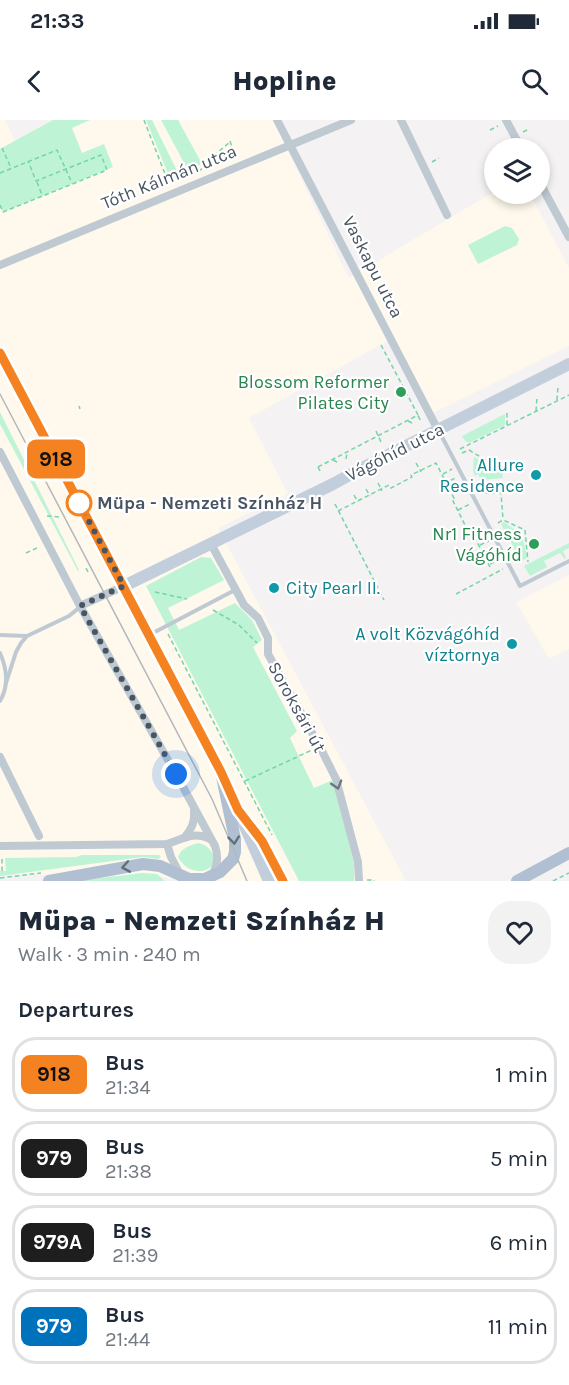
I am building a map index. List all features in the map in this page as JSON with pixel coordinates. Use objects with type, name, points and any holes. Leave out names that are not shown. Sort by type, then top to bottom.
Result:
[{"type":"main road","points":[[0,353],[221,772],[269,881]]},
{"type":"main road","name":"Vágóhíd utca","points":[[124,586],[333,484],[569,364]]},
{"type":"main road","points":[[49,881],[143,864],[160,866],[189,879],[212,877],[228,865],[235,852],[235,839],[221,772]]},
{"type":"main road","points":[[238,810],[262,841],[283,881]]},
{"type":"main road","points":[[517,881],[569,853]]},
{"type":"street","name":"Vaskapu utca","points":[[277,120],[438,430]]},
{"type":"street","name":"Tóth Kálmán utca","points":[[0,266],[351,120]]},
{"type":"street","points":[[401,120],[447,215]]},
{"type":"street","points":[[502,123],[513,138]]},
{"type":"street","points":[[550,202],[569,237]]},
{"type":"street","points":[[0,452],[80,606],[215,846],[218,855],[212,877]]},
{"type":"street","name":"Soroksári út","points":[[211,544],[244,605],[258,618],[268,638],[268,654],[336,779],[358,862],[359,881]]},
{"type":"street","points":[[80,606],[124,586]]},
{"type":"street","points":[[0,757],[39,836]]},
{"type":"street","points":[[185,837],[195,820],[194,807]]},
{"type":"street","points":[[0,846],[167,844],[195,835],[210,839]]},
{"type":"street","points":[[167,844],[171,857],[182,876]]},
{"type":"lane","points":[[438,430],[520,586],[569,561]]},
{"type":"lane","points":[[149,635],[236,590]]},
{"type":"lane","points":[[0,701],[21,643],[27,636],[69,616],[80,606]]},
{"type":"lane","points":[[0,635],[27,636]]},
{"type":"lane","points":[[0,653],[6,683]]},
{"type":"path","points":[[144,120],[170,185]]},
{"type":"path","points":[[490,130],[502,123]]},
{"type":"path","points":[[199,173],[203,167],[218,157],[210,159],[230,142],[236,159]]},
{"type":"path","points":[[2,148],[11,168]]},
{"type":"path","points":[[0,173],[57,150],[72,184]]},
{"type":"path","points":[[0,205],[3,212],[107,170],[101,155],[36,181]]},
{"type":"path","points":[[28,161],[42,196]]},
{"type":"path","points":[[381,345],[421,421]]},
{"type":"path","points":[[557,401],[558,386]]},
{"type":"path","points":[[460,449],[569,395]]},
{"type":"path","points":[[536,411],[537,397]]},
{"type":"path","points":[[507,411],[507,426]]},
{"type":"path","points":[[321,472],[318,467],[419,414]]},
{"type":"path","points":[[407,421],[414,424]]},
{"type":"path","points":[[376,430],[381,441]]},
{"type":"path","points":[[462,453],[469,450],[502,470]]},
{"type":"path","points":[[346,459],[347,452]]},
{"type":"path","points":[[332,460],[339,463]]},
{"type":"path","points":[[416,463],[420,471]]},
{"type":"path","points":[[338,511],[389,485],[391,488],[436,463],[468,531],[471,530],[490,566],[505,556]]},
{"type":"path","points":[[442,474],[457,466]]},
{"type":"path","points":[[445,483],[463,476]]},
{"type":"path","points":[[448,487],[463,476]]},
{"type":"path","points":[[378,483],[381,490]]},
{"type":"path","points":[[366,489],[369,496]]},
{"type":"path","points":[[483,493],[502,493],[503,520]]},
{"type":"path","points":[[354,495],[358,502]]},
{"type":"path","points":[[458,511],[476,501]]},
{"type":"path","points":[[335,504],[384,600]]},
{"type":"path","points":[[47,516],[60,517]]},
{"type":"path","points":[[498,523],[503,520]]},
{"type":"path","points":[[503,520],[525,530],[528,562]]},
{"type":"path","points":[[473,537],[490,528]]},
{"type":"path","points":[[479,545],[495,538]]},
{"type":"path","points":[[26,553],[48,543]]},
{"type":"path","points":[[483,554],[500,546]]},
{"type":"path","points":[[456,594],[510,566]]},
{"type":"path","points":[[86,568],[88,572]]},
{"type":"path","points":[[155,592],[187,598]]},
{"type":"path","points":[[205,606],[239,626],[257,643]]},
{"type":"path","points":[[165,626],[275,841]]},
{"type":"path","points":[[244,781],[320,747]]},
{"type":"path","points":[[2,856],[2,871]]},
{"type":"path","points":[[553,881],[569,873]]},
{"type":"shaded area","points":[[0,120],[5,120],[15,141],[53,120],[273,120],[349,278],[484,198],[484,204],[535,204],[569,268],[569,346],[433,413],[393,338],[249,418],[288,494],[218,528],[406,881],[209,881],[157,877],[0,874]]},
{"type":"shaded area","points":[[569,575],[569,649],[549,659],[516,602]]},
{"type":"green space","points":[[53,120],[90,120],[72,128],[82,153],[104,144],[113,167],[3,212],[0,205],[0,149]]},
{"type":"green space","points":[[146,120],[152,120],[180,177],[171,181]]},
{"type":"green space","points":[[161,120],[178,120],[201,162],[197,170],[190,174]]},
{"type":"green space","points":[[505,226],[512,228],[519,239],[517,245],[478,264],[468,245]]},
{"type":"green space","points":[[0,412],[79,570],[78,571],[0,424]]},
{"type":"green space","points":[[505,414],[505,425],[469,443],[462,436]]},
{"type":"green space","points":[[474,457],[502,472],[503,478],[481,480],[478,474],[475,476]]},
{"type":"green space","points":[[504,522],[522,535],[527,558],[521,561],[501,524]]},
{"type":"green space","points":[[569,543],[569,548],[563,551],[565,559],[560,553],[544,561],[547,567],[530,576],[524,566]]},
{"type":"green space","points":[[201,557],[211,558],[224,580],[168,608],[179,630],[235,603],[252,620],[262,640],[253,647],[297,731],[290,738],[314,788],[333,780],[354,863],[354,881],[299,881],[146,586]]},
{"type":"green space","points":[[199,843],[211,851],[214,858],[209,868],[197,871],[183,864],[178,857],[184,849]]},
{"type":"green space","points":[[159,855],[161,857],[158,859],[143,857],[0,876],[0,871],[6,871],[5,858]]},
{"type":"green space","points":[[142,873],[157,874],[165,881],[77,881]]},
{"type":"tram line","points":[[0,394],[212,799],[247,881]]},
{"type":"bus line","name":"918","points":[[0,353],[221,772],[238,810],[262,841],[283,881]]},
{"type":"place","name":"Blossom Reformer Pilates City","points":[[401,392]]},
{"type":"place","name":"Allure Residence","points":[[536,475]]},
{"type":"place","name":"Müpa - Nemzeti Színház H","points":[[79,503]]},
{"type":"place","name":"Nr1 Fitness Vágóhíd","points":[[534,544]]},
{"type":"place","name":"City Pearl II.","points":[[274,588]]},
{"type":"place","name":"A volt Közvágóhíd víztornya","points":[[512,644]]},
{"type":"route","points":[[79,503],[124,586],[80,606],[176,774]]}]
